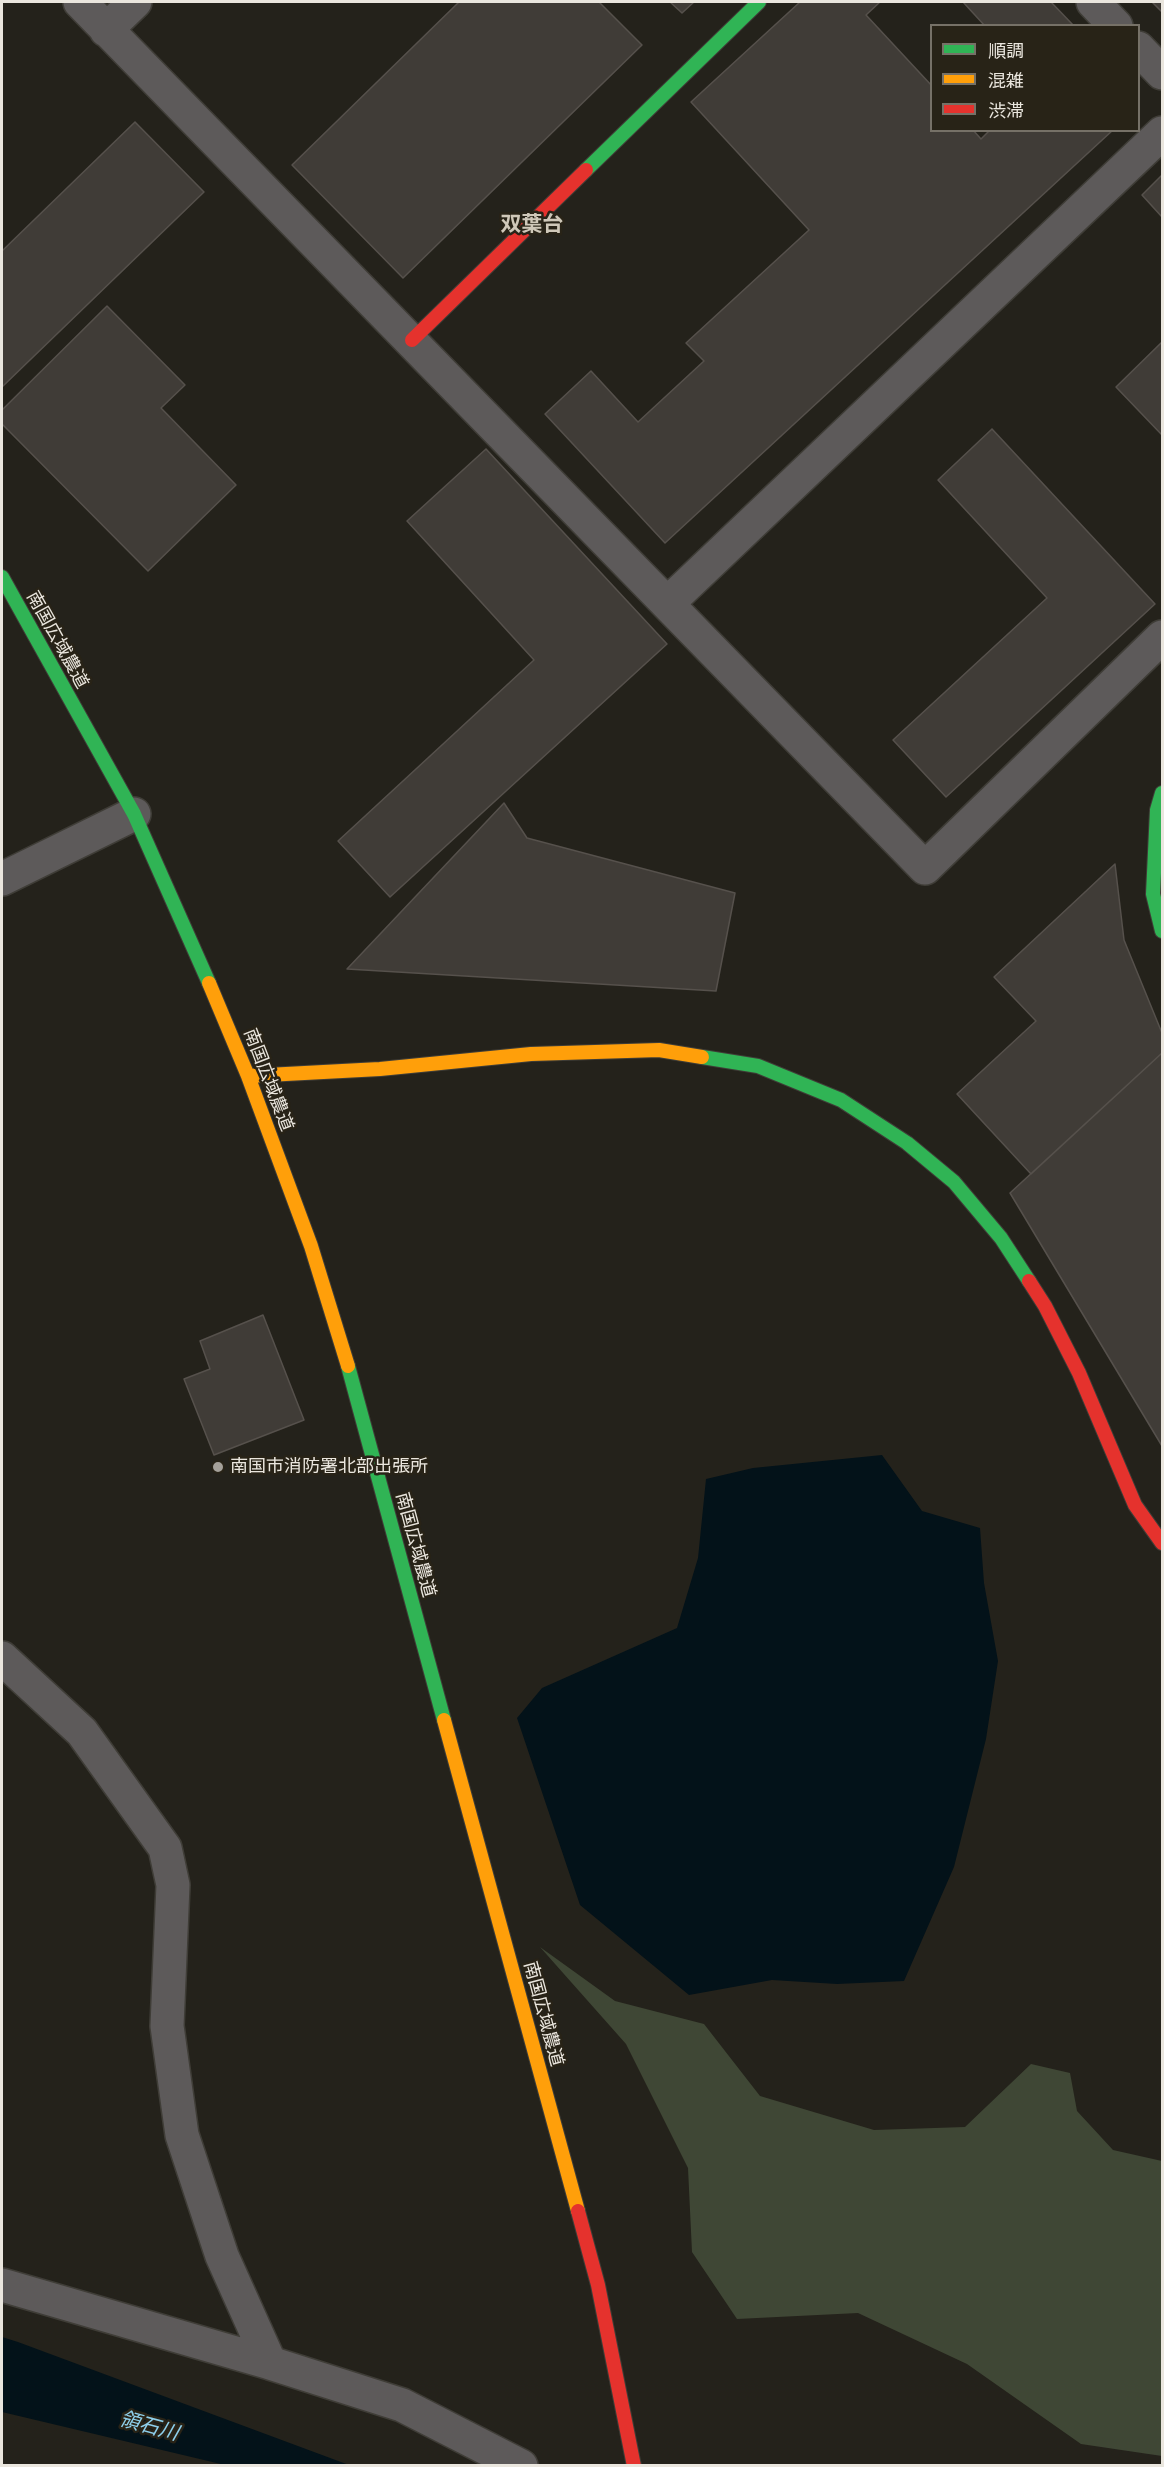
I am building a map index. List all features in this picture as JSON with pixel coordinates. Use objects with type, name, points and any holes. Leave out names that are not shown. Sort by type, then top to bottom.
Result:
[{"type":"street","points":[[80,2],[925,868],[1162,637]]},
{"type":"street","points":[[106,30],[135,2]]},
{"type":"street","points":[[412,340],[759,2]]},
{"type":"street","points":[[1093,2],[1114,24]]},
{"type":"street","points":[[1140,50],[1162,73]]},
{"type":"street","points":[[668,603],[1162,134]]},
{"type":"street","name":"南国広域農道","points":[[2,577],[134,814],[172,896],[248,1076],[312,1246],[348,1367],[598,2285],[634,2466]]},
{"type":"street","points":[[1162,793],[1157,810],[1153,894],[1162,931]]},
{"type":"street","points":[[2,879],[134,814]]},
{"type":"street","points":[[248,1076],[380,1069],[531,1054],[660,1050],[758,1066],[841,1100],[907,1143],[954,1182],[1001,1238],[1045,1306],[1079,1373],[1135,1505],[1156,1537],[1162,1542]]},
{"type":"street","points":[[2,1658],[82,1732],[165,1848],[173,1885],[167,2026],[182,2135],[222,2256],[270,2363]]},
{"type":"street","points":[[2,2285],[270,2363],[402,2405],[521,2466]]},
{"type":"green space","points":[[540,1947],[615,2001],[704,2024],[760,2096],[874,2130],[965,2127],[1031,2064],[1070,2073],[1077,2111],[1113,2150],[1162,2161],[1162,2456],[1081,2444],[967,2364],[858,2313],[737,2319],[692,2252],[688,2168],[626,2044]]},
{"type":"water","points":[[882,1455],[922,1511],[980,1528],[984,1583],[998,1661],[986,1739],[954,1867],[904,1981],[837,1984],[772,1980],[689,1995],[580,1905],[517,1718],[542,1688],[677,1628],[698,1558],[706,1479],[753,1468]]},
{"type":"water","name":"領石川","points":[[2,2337],[349,2465],[225,2465],[2,2412]]},
{"type":"building","points":[[459,2],[599,2],[642,45],[403,278],[292,165]]},
{"type":"building","points":[[670,2],[694,2],[682,13]]},
{"type":"building","points":[[800,2],[880,2],[866,15],[930,84],[930,132],[975,132],[981,139],[988,132],[1111,132],[665,543],[545,414],[591,371],[638,422],[704,361],[686,343],[809,230],[691,102]]},
{"type":"building","points":[[963,2],[1051,2],[1072,24],[983,24]]},
{"type":"building","points":[[1152,2],[1162,2],[1162,12]]},
{"type":"building","points":[[135,122],[204,192],[2,387],[2,251]]},
{"type":"building","points":[[1162,175],[1162,217],[1142,195]]},
{"type":"building","points":[[107,306],[185,385],[161,408],[236,485],[148,571],[2,424],[2,410]]},
{"type":"building","points":[[1162,342],[1162,435],[1116,387]]},
{"type":"building","points":[[992,429],[1155,604],[946,797],[893,740],[1047,598],[938,480]]},
{"type":"building","points":[[486,449],[667,644],[390,897],[338,841],[534,660],[407,521]]},
{"type":"building","points":[[504,803],[527,838],[735,893],[716,991],[347,969]]},
{"type":"building","points":[[1115,864],[1124,940],[1162,1033],[1162,1053],[1031,1174],[957,1094],[1036,1021],[994,977]]},
{"type":"building","points":[[1162,1053],[1162,1446],[1010,1193]]},
{"type":"building","points":[[263,1315],[304,1420],[214,1455],[184,1379],[210,1369],[200,1341]]},
{"type":"traffic: fast","points":[[586,170],[759,2]]},
{"type":"traffic: fast","points":[[2,577],[134,814],[209,983]]},
{"type":"traffic: fast","points":[[1162,793],[1157,810],[1153,894],[1162,931]]},
{"type":"traffic: fast","points":[[702,1057],[758,1066],[841,1100],[907,1143],[954,1182],[1001,1238],[1029,1281]]},
{"type":"traffic: fast","points":[[348,1366],[444,1720]]},
{"type":"traffic: slow","points":[[209,983],[248,1076],[311,1246],[348,1366]]},
{"type":"traffic: slow","points":[[248,1076],[380,1069],[531,1054],[659,1050],[702,1057]]},
{"type":"traffic: slow","points":[[444,1720],[578,2211]]},
{"type":"traffic: jam","points":[[412,340],[586,170]]},
{"type":"traffic: jam","points":[[1029,1281],[1045,1306],[1079,1373],[1135,1505],[1162,1543]]},
{"type":"traffic: jam","points":[[578,2211],[598,2285],[634,2466]]},
{"type":"place","name":"南国市消防署北部出張所","points":[[218,1467]]},
{"type":"district","name":"双葉台","points":[[532,225]]}]
